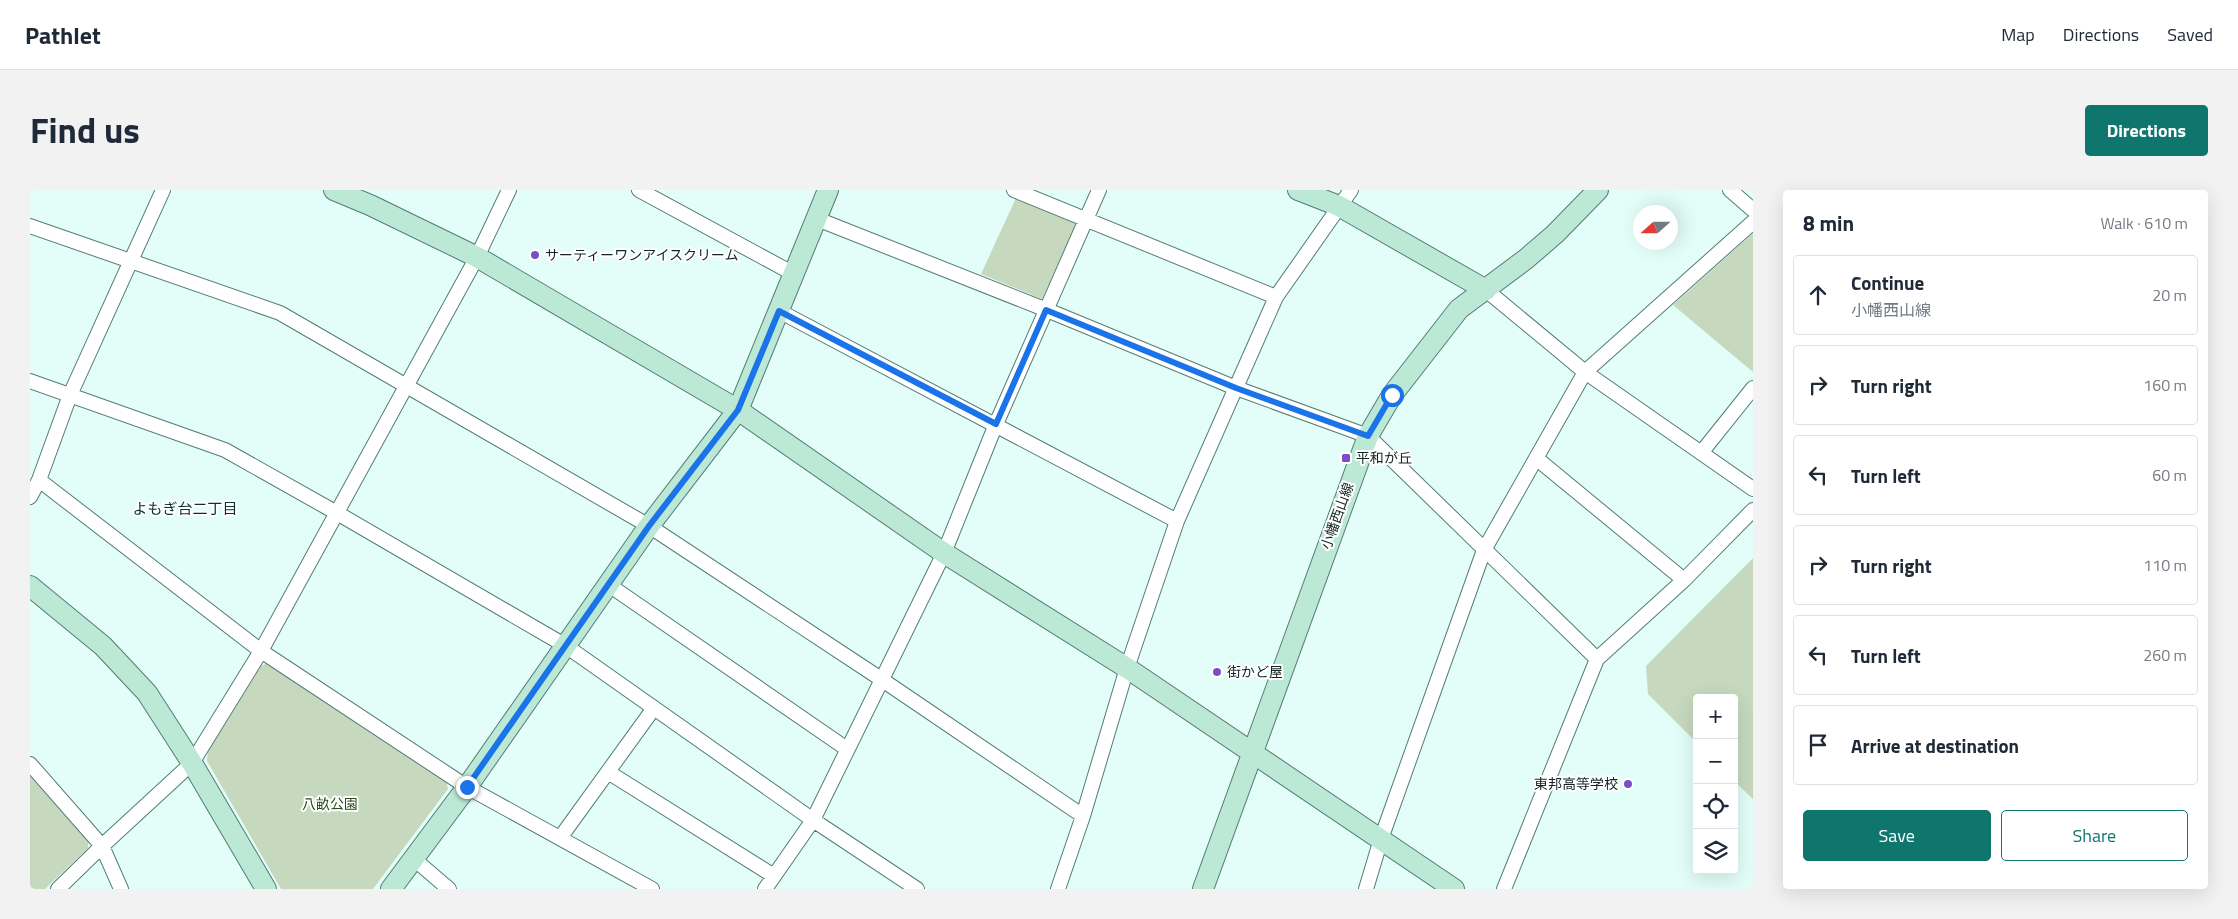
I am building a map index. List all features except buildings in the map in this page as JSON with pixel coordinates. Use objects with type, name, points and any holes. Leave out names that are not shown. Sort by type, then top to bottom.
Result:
[{"type":"street","points":[[30,497],[39,480],[70,396],[163,190]]},
{"type":"street","points":[[334,190],[370,205],[477,257],[738,410],[944,552],[1127,668],[1454,889]]},
{"type":"street","points":[[58,889],[192,763],[261,651],[477,257],[509,190]]},
{"type":"street","points":[[639,190],[794,274]]},
{"type":"street","points":[[391,889],[467,787],[649,526],[738,410],[828,190]]},
{"type":"street","points":[[1014,190],[1276,297]]},
{"type":"street","points":[[766,889],[813,820],[944,552],[996,424],[1099,190]]},
{"type":"street","points":[[1298,190],[1345,198],[1486,290],[1585,372],[1753,488]]},
{"type":"street","name":"小幡西山線","points":[[1203,889],[1368,436],[1392,395],[1459,309],[1486,290],[1555,234],[1598,190]]},
{"type":"street","points":[[1730,190],[1753,210]]},
{"type":"street","points":[[1058,889],[1083,816],[1127,668],[1178,521],[1276,297],[1345,198]]},
{"type":"street","points":[[817,219],[1236,388],[1368,436],[1597,659]]},
{"type":"street","points":[[1366,889],[1381,839],[1484,550],[1585,372],[1753,222]]},
{"type":"street","points":[[30,226],[280,313],[649,526],[881,679],[1083,816]]},
{"type":"street","points":[[779,311],[1178,521]]},
{"type":"street","points":[[30,381],[225,450],[337,513],[566,646],[813,820],[917,889]]},
{"type":"street","points":[[1701,453],[1753,388]]},
{"type":"street","points":[[1536,458],[1684,580]]},
{"type":"street","points":[[39,480],[261,651],[467,787],[560,838],[645,888]]},
{"type":"street","points":[[1504,889],[1597,659],[1684,580],[1753,510]]},
{"type":"street","points":[[30,586],[103,646],[147,693],[192,763],[266,889]]},
{"type":"street","points":[[608,586],[847,749]]},
{"type":"street","points":[[560,838],[654,708]]},
{"type":"street","points":[[30,764],[102,846],[121,889]]},
{"type":"street","points":[[608,772],[774,876]]},
{"type":"street","points":[[414,859],[449,889]]},
{"type":"green space","points":[[1016,198],[1077,222],[1042,299],[981,274]]},
{"type":"green space","points":[[1753,233],[1753,372],[1673,305]]},
{"type":"green space","points":[[1753,558],[1753,799],[1738,785],[1738,694],[1693,694],[1693,739],[1648,694],[1646,666]]},
{"type":"green space","name":"八畝公園","points":[[269,662],[446,780],[448,789],[373,889],[281,889],[207,761],[208,750],[261,666]]},
{"type":"green space","points":[[30,775],[88,840],[88,848],[45,889],[30,889]]},
{"type":"place","name":"サーティーワンアイスクリーム","points":[[535,255]]},
{"type":"place","name":"平和が丘","points":[[1346,458]]},
{"type":"place","name":"街かど屋","points":[[1217,672]]},
{"type":"place","name":"東邦高等学校","points":[[1628,784]]},
{"type":"district","name":"よもぎ台二丁目","points":[[185,509]]},
{"type":"route","points":[[467,787],[649,526],[738,410],[779,311],[996,424],[1046,310],[1236,388],[1368,436],[1392,395]]}]
